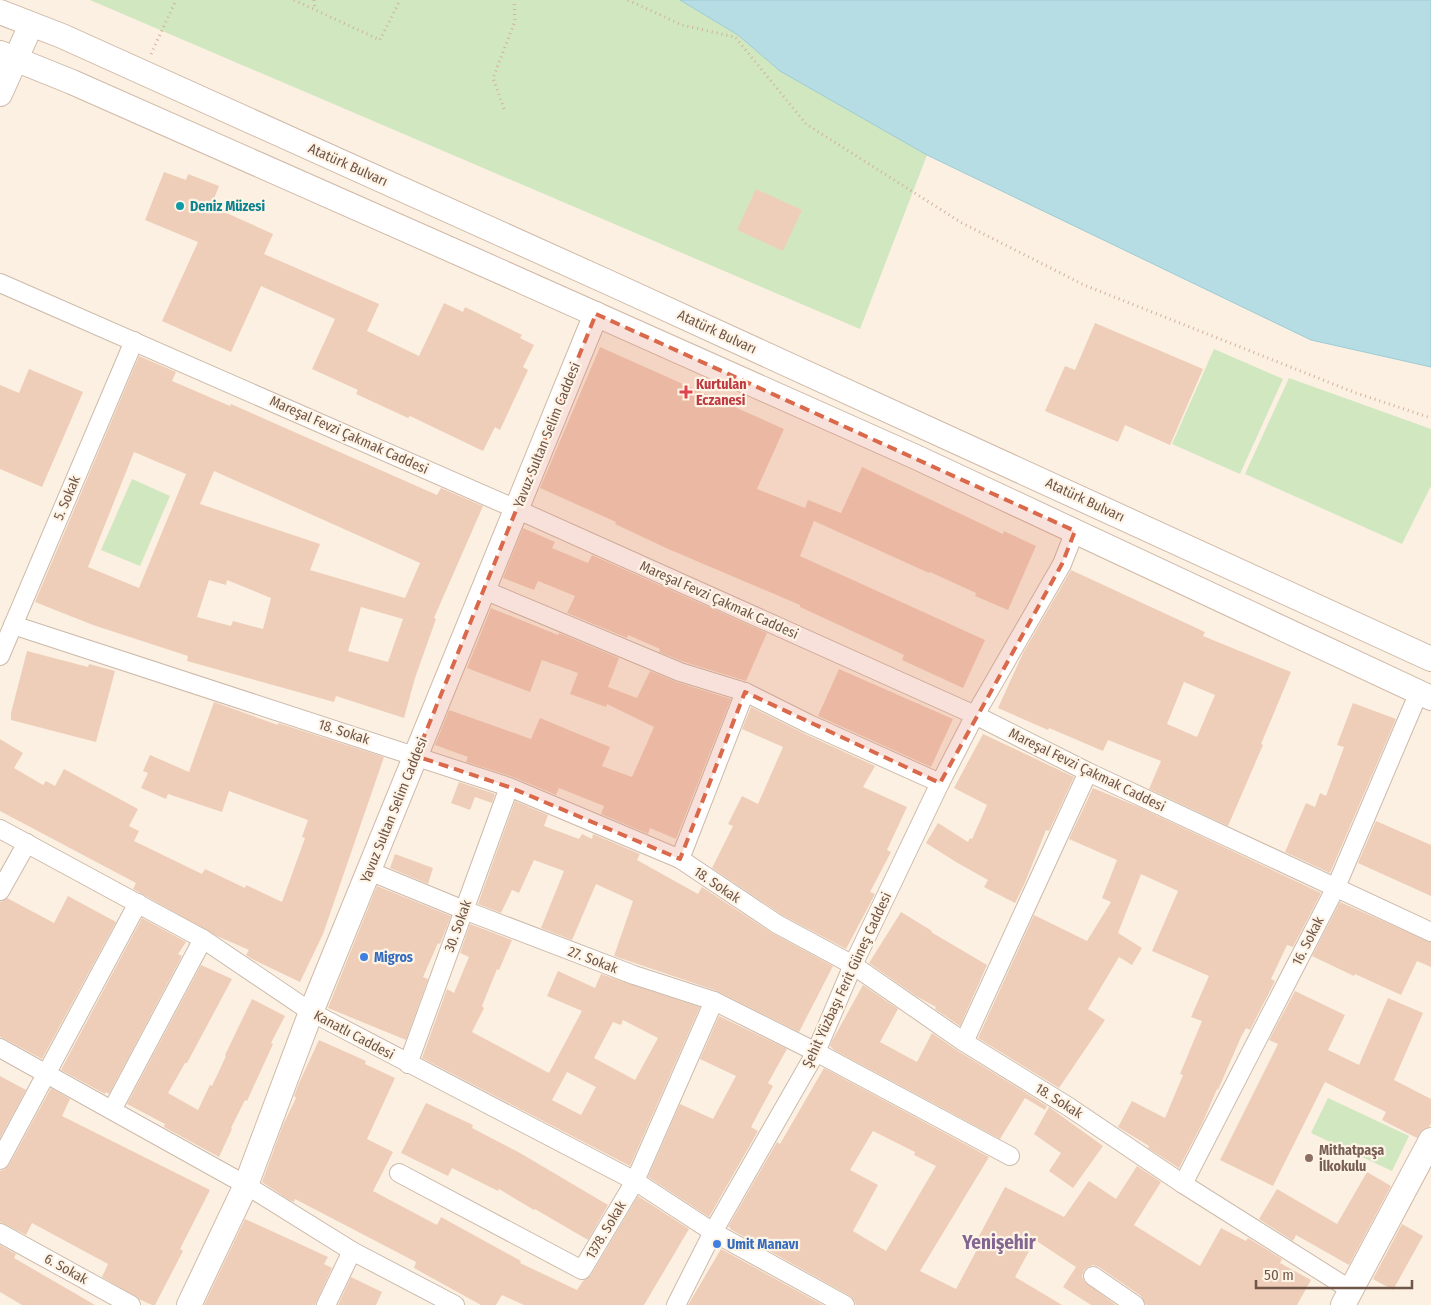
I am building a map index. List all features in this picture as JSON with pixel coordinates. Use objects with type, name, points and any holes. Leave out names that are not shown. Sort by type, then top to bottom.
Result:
[{"type":"street","name":"Atatürk Bulvarı","points":[[0,12],[62,36],[612,284],[1431,659]]},
{"type":"street","points":[[0,94],[8,56],[31,25]]},
{"type":"street","points":[[8,56],[596,314],[918,458],[1425,695]]},
{"type":"street","name":"Mareşal Fevzi Çakmak Caddesi","points":[[0,283],[516,509],[975,715],[1088,772],[1431,932]]},
{"type":"street","name":"Yavuz Sultan Selim Caddesi","points":[[189,1305],[246,1185],[311,1012],[596,314]]},
{"type":"street","name":"5. Sokak","points":[[0,656],[134,341]]},
{"type":"street","name":"Şehit Yüzbaşı Ferit Güneş Caddesi","points":[[676,1305],[713,1232],[816,1052],[853,965],[940,783],[975,715],[1062,564],[1075,531]]},
{"type":"street","points":[[484,590],[680,672],[746,692],[809,724],[940,783]]},
{"type":"street","name":"18. Sokak","points":[[13,625],[508,787],[680,859],[777,924],[853,965],[964,1042],[1069,1107],[1346,1298]]},
{"type":"street","points":[[680,859],[746,692]]},
{"type":"street","name":"16. Sokak","points":[[1183,1184],[1336,887],[1425,695]]},
{"type":"street","points":[[964,1042],[1088,772]]},
{"type":"street","name":"30. Sokak","points":[[408,1064],[508,787]]},
{"type":"street","name":"Kanatlı Caddesi","points":[[0,829],[203,939],[311,1012],[635,1181],[713,1232],[845,1305]]},
{"type":"street","points":[[0,891],[27,843]]},
{"type":"street","name":"27. Sokak","points":[[369,871],[464,910],[634,975],[714,1001],[816,1052],[1010,1156]]},
{"type":"street","points":[[0,1160],[138,903]]},
{"type":"street","points":[[112,1110],[203,939]]},
{"type":"street","name":"1378. Sokak","points":[[400,1173],[582,1270],[635,1181],[714,1001]]},
{"type":"street","points":[[0,1048],[246,1185],[352,1251],[455,1305]]},
{"type":"street","points":[[1346,1298],[1431,1140]]},
{"type":"street","name":"6. Sokak","points":[[0,1233],[131,1305]]},
{"type":"street","points":[[326,1305],[352,1251]]},
{"type":"street","points":[[1093,1276],[1135,1305]]},
{"type":"path","points":[[142,72],[176,0]]},
{"type":"path","points":[[294,0],[380,40],[400,0]]},
{"type":"path","points":[[314,0],[315,10]]},
{"type":"path","points":[[504,109],[493,78],[515,21],[514,0]]},
{"type":"path","points":[[628,0],[682,25],[735,37],[806,124],[971,227],[1084,285],[1356,393],[1431,418]]},
{"type":"highlighted area","points":[[596,314],[1075,531],[1062,564],[940,783],[745,692],[680,859],[509,787],[416,756]]},
{"type":"green space","points":[[90,0],[680,0],[738,35],[780,71],[927,155],[860,329]]},
{"type":"green space","points":[[1214,349],[1283,379],[1240,474],[1172,444]]},
{"type":"green space","points":[[1289,378],[1431,429],[1431,486],[1402,544],[1245,474]]},
{"type":"green space","points":[[132,479],[170,496],[140,566],[101,550]]},
{"type":"green space","points":[[1328,1098],[1409,1136],[1392,1171],[1311,1133]]},
{"type":"water","points":[[680,0],[1431,0],[1431,367],[1311,340],[927,155],[780,71],[738,35]]},
{"type":"building","points":[[164,172],[186,180],[188,174],[219,186],[211,206],[273,234],[264,254],[379,304],[367,331],[419,356],[444,303],[463,312],[465,307],[522,335],[520,338],[534,345],[523,367],[528,370],[500,430],[495,427],[483,451],[410,416],[408,418],[356,394],[358,390],[312,369],[335,319],[261,286],[231,352],[162,321],[198,242],[145,220]]},
{"type":"building","points":[[756,189],[802,210],[783,251],[737,230]]},
{"type":"building","points":[[1095,323],[1203,369],[1170,445],[1125,425],[1118,442],[1045,411],[1065,366],[1075,370]]},
{"type":"building","points":[[600,347],[784,429],[757,489],[805,508],[808,500],[841,513],[862,467],[1003,534],[1004,531],[1036,546],[1008,610],[975,596],[976,593],[814,521],[800,556],[985,640],[963,688],[902,660],[904,655],[800,607],[800,605],[666,548],[615,524],[616,522],[540,488]]},
{"type":"building","points":[[139,356],[176,372],[172,381],[230,406],[231,404],[437,495],[441,488],[483,506],[434,618],[436,619],[415,678],[404,718],[336,696],[334,702],[187,661],[188,656],[93,625],[35,602]],"holes":[[[134,452],[186,474],[139,588],[88,567]],[[214,471],[420,563],[405,598],[310,570],[320,544],[200,504]],[[209,580],[226,585],[227,580],[271,598],[263,629],[233,621],[231,626],[197,617]],[[361,607],[403,619],[388,662],[348,651]]]},
{"type":"building","points":[[29,369],[83,392],[42,487],[0,469],[0,385],[19,393]]},
{"type":"building","points":[[523,528],[555,542],[552,548],[588,563],[592,555],[767,633],[746,681],[684,662],[659,652],[660,649],[628,635],[627,638],[567,613],[575,596],[538,581],[534,590],[503,578]]},
{"type":"building","points":[[1071,570],[1205,632],[1203,636],[1291,672],[1261,744],[1263,745],[1228,826],[1149,789],[1161,761],[1108,740],[1103,751],[998,708],[1023,653]],"holes":[[[1184,682],[1215,695],[1197,737],[1167,724]]]},
{"type":"building","points":[[491,608],[619,658],[608,687],[637,698],[650,671],[677,682],[731,699],[676,839],[650,828],[648,834],[601,814],[604,806],[559,788],[556,795],[513,777],[466,762],[468,757],[435,745],[449,710],[531,739],[540,718],[610,747],[602,766],[632,777],[654,727],[607,704],[606,707],[570,694],[578,673],[542,660],[530,692],[467,668]]},
{"type":"building","points":[[27,651],[88,667],[89,664],[115,671],[96,742],[11,720],[11,713]]},
{"type":"building","points":[[839,669],[953,719],[931,767],[818,716]]},
{"type":"building","points":[[214,702],[278,725],[278,723],[384,757],[323,934],[300,982],[252,959],[246,955],[249,950],[217,936],[133,889],[136,883],[0,811],[0,739],[23,753],[14,768],[43,785],[46,781],[55,786],[64,769],[138,809],[129,826],[139,831],[134,841],[202,874],[205,869],[245,888],[246,885],[282,902],[305,838],[302,837],[308,820],[229,791],[222,812],[168,794],[166,799],[141,788],[148,773],[143,771],[150,755],[189,772]]},
{"type":"building","points":[[1353,703],[1396,719],[1330,873],[1285,852],[1306,803],[1315,807],[1320,793],[1326,796],[1344,747],[1337,745]]},
{"type":"building","points":[[751,707],[875,766],[863,787],[907,807],[887,850],[891,852],[870,892],[875,894],[846,949],[782,915],[712,868],[733,826],[728,824],[742,796],[758,804],[783,747],[742,729]]},
{"type":"building","points":[[983,734],[1074,777],[1049,831],[1046,830],[1015,903],[984,887],[988,880],[926,843],[938,823],[968,842],[970,838],[972,839],[987,805],[954,788]]},
{"type":"building","points":[[459,782],[495,794],[492,803],[475,797],[470,810],[451,803]]},
{"type":"building","points":[[1093,788],[1141,808],[1321,893],[1293,947],[1287,945],[1271,979],[1275,981],[1250,1030],[1246,1028],[1241,1037],[1202,1124],[1179,1168],[1148,1148],[1149,1146],[1118,1127],[1132,1101],[1165,1118],[1183,1075],[1180,1074],[1202,1021],[1191,1017],[1209,976],[1152,951],[1178,891],[1141,874],[1118,933],[1142,948],[1132,965],[1119,957],[1088,1009],[1105,1020],[1059,1088],[978,1038],[1034,915],[1087,941],[1111,902],[1102,898],[1117,860],[1069,839]]},
{"type":"building","points":[[515,801],[548,815],[544,826],[579,839],[582,834],[592,839],[593,834],[640,854],[637,860],[698,894],[702,887],[772,933],[833,966],[799,1032],[717,991],[614,956],[633,901],[596,884],[572,940],[541,928],[564,871],[534,860],[519,893],[512,890],[501,913],[478,904]]},
{"type":"building","points":[[1376,821],[1431,845],[1431,896],[1358,863]]},
{"type":"building","points":[[395,854],[433,868],[428,884],[390,868]]},
{"type":"building","points":[[377,886],[451,916],[440,944],[438,943],[423,977],[428,979],[406,1040],[328,1008]]},
{"type":"building","points":[[68,896],[116,922],[42,1059],[0,1037],[0,902],[7,898],[54,923]]},
{"type":"building","points":[[1340,902],[1431,942],[1431,967],[1417,961],[1401,995],[1312,956]]},
{"type":"building","points":[[901,912],[987,965],[960,1026],[935,1009],[936,1007],[916,996],[869,963]]},
{"type":"building","points":[[142,918],[186,942],[178,954],[182,956],[109,1094],[106,1092],[105,1094],[61,1070]]},
{"type":"building","points":[[470,924],[512,940],[499,970],[497,969],[482,1006],[484,1008],[472,1032],[549,1073],[582,1011],[547,996],[558,971],[595,988],[601,974],[700,1007],[630,1166],[422,1058],[447,989],[454,993],[469,957],[460,953]],"holes":[[[623,1020],[658,1038],[635,1080],[594,1058],[613,1022],[621,1025]],[[567,1072],[596,1087],[581,1115],[552,1100]]]},
{"type":"building","points":[[201,965],[232,979],[187,1063],[185,1063],[168,1093],[198,1110],[210,1085],[212,1086],[252,999],[285,1016],[271,1043],[273,1044],[247,1101],[245,1100],[231,1128],[219,1157],[164,1127],[165,1124],[127,1104]]},
{"type":"building","points":[[863,985],[898,1009],[880,1042],[917,1062],[932,1033],[1047,1106],[1045,1110],[1025,1098],[1000,1139],[834,1050],[830,1046],[832,1041]]},
{"type":"building","points":[[1295,991],[1345,1015],[1328,1050],[1359,1065],[1388,998],[1423,1013],[1394,1080],[1431,1099],[1431,1123],[1429,1127],[1423,1129],[1417,1138],[1382,1120],[1386,1112],[1325,1082],[1273,1186],[1220,1160],[1278,1044],[1269,1040]]},
{"type":"building","points":[[719,1016],[787,1049],[768,1083],[773,1086],[751,1127],[758,1131],[709,1217],[648,1177],[680,1104],[713,1119],[736,1076],[700,1059]]},
{"type":"building","points":[[319,1040],[366,1061],[365,1064],[395,1078],[367,1139],[393,1152],[373,1191],[437,1225],[441,1217],[521,1261],[520,1263],[577,1290],[583,1281],[591,1275],[638,1196],[689,1229],[644,1305],[524,1305],[502,1295],[496,1305],[481,1305],[414,1268],[416,1262],[295,1199],[294,1202],[289,1200],[262,1182],[283,1125],[296,1098],[294,1096],[299,1083]]},
{"type":"building","points":[[824,1068],[989,1157],[920,1271],[956,1289],[981,1242],[977,1240],[1005,1187],[1064,1217],[1089,1181],[1116,1199],[1137,1166],[1161,1182],[1134,1225],[1200,1266],[1221,1228],[1246,1241],[1248,1238],[1282,1259],[1280,1263],[1311,1280],[1297,1305],[1146,1305],[1141,1296],[1099,1267],[1093,1265],[1084,1270],[1082,1276],[1084,1281],[1116,1305],[1091,1305],[1063,1287],[1076,1267],[1035,1240],[1015,1277],[1062,1305],[856,1305],[850,1296],[728,1227],[777,1142],[780,1144]],"holes":[[[873,1131],[915,1152],[914,1155],[936,1166],[886,1251],[853,1231],[878,1185],[850,1170]]]},
{"type":"building","points":[[0,1076],[26,1090],[0,1138]]},
{"type":"building","points":[[51,1088],[70,1099],[62,1116],[210,1190],[180,1249],[183,1251],[155,1305],[139,1299],[102,1277],[108,1264],[32,1223],[26,1235],[0,1222],[0,1171],[9,1165]]},
{"type":"building","points":[[426,1103],[473,1125],[472,1128],[520,1153],[608,1205],[588,1240],[499,1189],[498,1191],[452,1168],[448,1176],[401,1153]]},
{"type":"building","points":[[1049,1107],[1103,1146],[1073,1188],[1049,1171],[1061,1153],[1034,1134]]},
{"type":"building","points":[[1367,1172],[1391,1186],[1349,1265],[1296,1235],[1293,1241],[1259,1219],[1277,1189],[1337,1224]]},
{"type":"building","points":[[245,1219],[328,1257],[324,1264],[332,1268],[315,1305],[204,1305]]},
{"type":"building","points":[[1402,1224],[1423,1236],[1393,1290],[1373,1279]]},
{"type":"building","points":[[0,1245],[16,1254],[14,1258],[95,1305],[22,1305],[0,1292]]},
{"type":"building","points":[[721,1249],[823,1305],[688,1305]]},
{"type":"building","points":[[351,1277],[382,1292],[376,1305],[338,1305]]},
{"type":"place","name":"Deniz Müzesi","points":[[180,206]]},
{"type":"place","name":"Kurtulan Eczanesi","points":[[686,392]]},
{"type":"place","name":"Migros","points":[[364,957]]},
{"type":"place","name":"Mithatpaşa İlkokulu","points":[[1309,1158]]},
{"type":"place","name":"Umit Manavı","points":[[717,1244]]},
{"type":"district","name":"Yenişehir","points":[[999,1242]]}]
